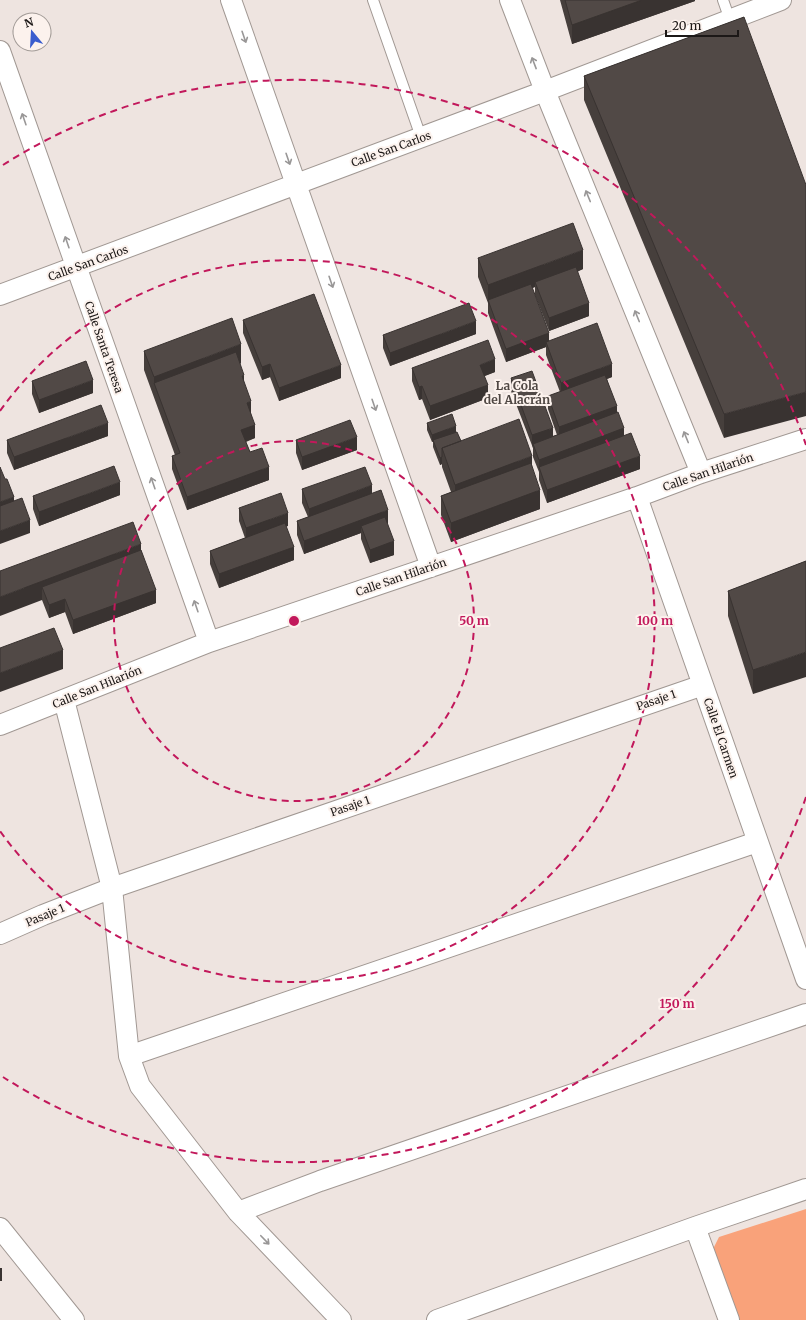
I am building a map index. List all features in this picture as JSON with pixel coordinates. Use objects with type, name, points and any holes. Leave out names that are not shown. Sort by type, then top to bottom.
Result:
[{"type":"street","points":[[231,0],[431,567]]},
{"type":"street","points":[[510,0],[545,91],[701,473]]},
{"type":"street","name":"Calle San Carlos","points":[[0,295],[545,91],[643,60],[770,2]]},
{"type":"street","name":"Calle Santa Teresa","points":[[0,51],[209,642]]},
{"type":"street","name":"Calle San Hilarión","points":[[0,725],[209,642],[806,438]]},
{"type":"street","name":"Calle El Carmen","points":[[637,496],[806,979]]},
{"type":"street","name":"Pasaje 1","points":[[0,934],[43,915],[112,888],[703,685]]},
{"type":"street","points":[[64,700],[112,888],[129,1056],[140,1086],[238,1212],[341,1320]]},
{"type":"street","points":[[129,1056],[757,842]]},
{"type":"street","points":[[238,1212],[320,1181],[806,1014]]},
{"type":"street","points":[[437,1320],[695,1227],[806,1189]]},
{"type":"street","points":[[695,1227],[729,1320]]},
{"type":"street","points":[[0,1228],[74,1320]]},
{"type":"lane","points":[[373,0],[421,138]]},
{"type":"lane","points":[[723,0],[730,20]]},
{"type":"shaded area","points":[[806,1209],[806,1320],[737,1320],[712,1251],[719,1237]]},
{"type":"building","points":[[565,0],[642,0],[572,25]]},
{"type":"building","points":[[744,17],[806,185],[806,392],[724,414],[584,76]]},
{"type":"building","points":[[573,223],[583,250],[488,285],[478,258]]},
{"type":"building","points":[[576,267],[589,303],[549,318],[535,282]]},
{"type":"building","points":[[531,284],[549,333],[506,349],[488,300]]},
{"type":"building","points":[[314,294],[341,365],[279,388],[270,364],[262,367],[243,320]]},
{"type":"building","points":[[469,303],[476,321],[390,353],[383,335]]},
{"type":"building","points":[[232,318],[241,344],[154,377],[144,351]]},
{"type":"building","points":[[597,323],[612,364],[561,383],[546,342]]},
{"type":"building","points":[[488,340],[495,359],[480,365],[488,385],[430,406],[422,386],[419,387],[412,368]]},
{"type":"building","points":[[236,352],[244,375],[242,376],[251,401],[247,403],[255,425],[241,430],[250,452],[262,448],[269,467],[187,497],[172,456],[180,453],[154,383]]},
{"type":"building","points":[[86,361],[93,380],[39,400],[32,381]]},
{"type":"building","points":[[532,371],[553,428],[532,435],[511,378]]},
{"type":"building","points":[[605,375],[617,406],[559,427],[548,396]]},
{"type":"building","points":[[101,405],[108,423],[14,457],[7,440]]},
{"type":"building","points":[[618,412],[624,428],[539,460],[533,444]]},
{"type":"building","points":[[452,414],[456,426],[432,435],[427,423]]},
{"type":"building","points":[[519,419],[532,456],[455,485],[442,448]]},
{"type":"building","points":[[350,420],[357,437],[302,457],[296,440]]},
{"type":"building","points":[[457,432],[461,441],[442,448],[442,457],[440,458],[433,440]]},
{"type":"building","points":[[631,433],[640,456],[547,490],[539,467]]},
{"type":"building","points":[[531,463],[540,490],[451,523],[441,496]]},
{"type":"building","points":[[114,466],[120,482],[39,512],[33,496]]},
{"type":"building","points":[[0,467],[5,479],[7,479],[14,497],[0,502]]},
{"type":"building","points":[[365,467],[372,485],[309,509],[302,489]]},
{"type":"building","points":[[381,490],[388,510],[304,541],[297,521]]},
{"type":"building","points":[[281,493],[288,513],[246,528],[239,508]]},
{"type":"building","points":[[22,498],[30,520],[0,531],[0,506]]},
{"type":"building","points":[[385,517],[394,541],[370,550],[361,526]]},
{"type":"building","points":[[133,522],[141,544],[0,597],[0,571]]},
{"type":"building","points":[[285,523],[294,547],[219,574],[210,551]]},
{"type":"building","points":[[141,550],[156,590],[73,620],[65,599],[49,605],[42,587]]},
{"type":"building","points":[[806,561],[806,652],[753,670],[728,591]]},
{"type":"building","points":[[54,628],[63,650],[0,673],[0,648]]},
{"type":"district","name":"La Cola del Alacrán","points":[[517,393]]}]
